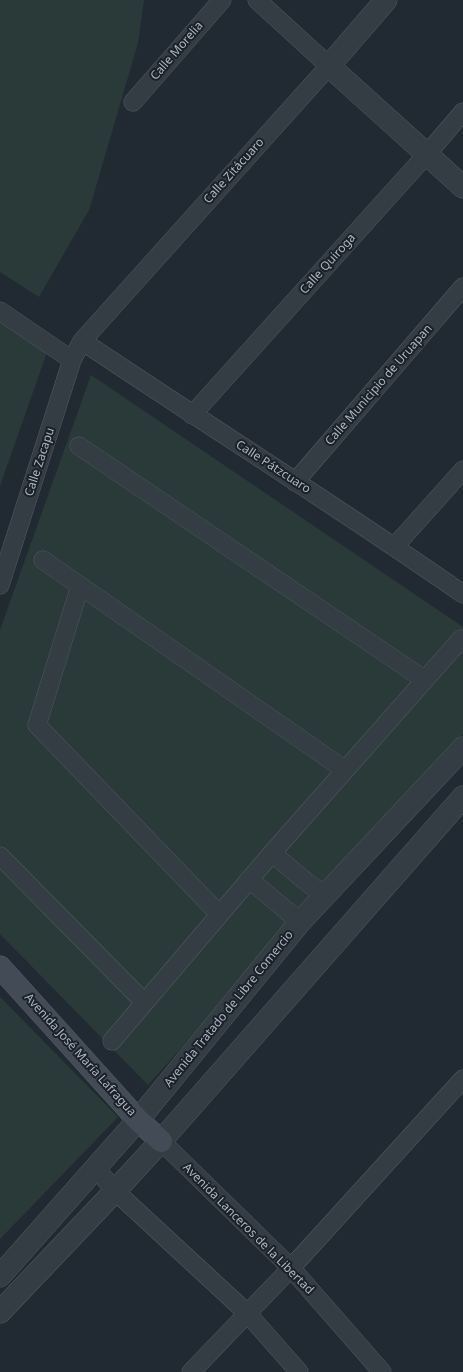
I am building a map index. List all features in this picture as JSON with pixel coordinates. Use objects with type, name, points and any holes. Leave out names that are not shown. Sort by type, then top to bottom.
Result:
[{"type":"main road","name":"Avenida José María Lafragua","points":[[0,967],[138,1120],[161,1141]]},
{"type":"street","name":"Calle Morelia","points":[[133,102],[222,0]]},
{"type":"street","points":[[257,0],[463,187]]},
{"type":"street","name":"Calle Zitácuaro","points":[[82,341],[329,66],[386,0]]},
{"type":"street","name":"Calle Quiroga","points":[[192,415],[463,112]]},
{"type":"street","name":"Calle Municipio de Uruapan","points":[[296,482],[463,287]]},
{"type":"street","points":[[0,311],[72,360]]},
{"type":"street","name":"Calle Zacapu","points":[[0,585],[72,360],[82,341]]},
{"type":"street","name":"Calle Pátzcuaro","points":[[82,341],[192,415],[395,546],[463,594]]},
{"type":"street","points":[[79,446],[425,680]]},
{"type":"street","points":[[395,546],[463,470]]},
{"type":"street","points":[[43,560],[345,770]]},
{"type":"street","points":[[80,586],[37,725],[219,914]]},
{"type":"street","points":[[112,1041],[272,852],[461,639]]},
{"type":"street","name":"Avenida Tratado de Libre Comercio","points":[[0,1276],[138,1120],[300,922],[463,748]]},
{"type":"street","points":[[0,1312],[161,1141],[463,797]]},
{"type":"street","points":[[272,852],[324,895]]},
{"type":"street","points":[[0,856],[144,1002]]},
{"type":"street","points":[[250,879],[300,922]]},
{"type":"street","points":[[191,1372],[291,1268],[463,1079]]},
{"type":"street","name":"Avenida Lanceros de la Libertad","points":[[161,1141],[291,1268],[382,1372]]},
{"type":"street","points":[[96,1168],[115,1191],[247,1314],[299,1372]]},
{"type":"shaded area","points":[[0,0],[144,0],[138,43],[89,210],[39,297],[0,272]]},
{"type":"shaded area","points":[[0,321],[47,352],[0,486]]},
{"type":"shaded area","points":[[91,375],[463,627],[463,734],[148,1085],[0,934],[0,630]]},
{"type":"shaded area","points":[[0,997],[118,1117],[0,1239]]}]
